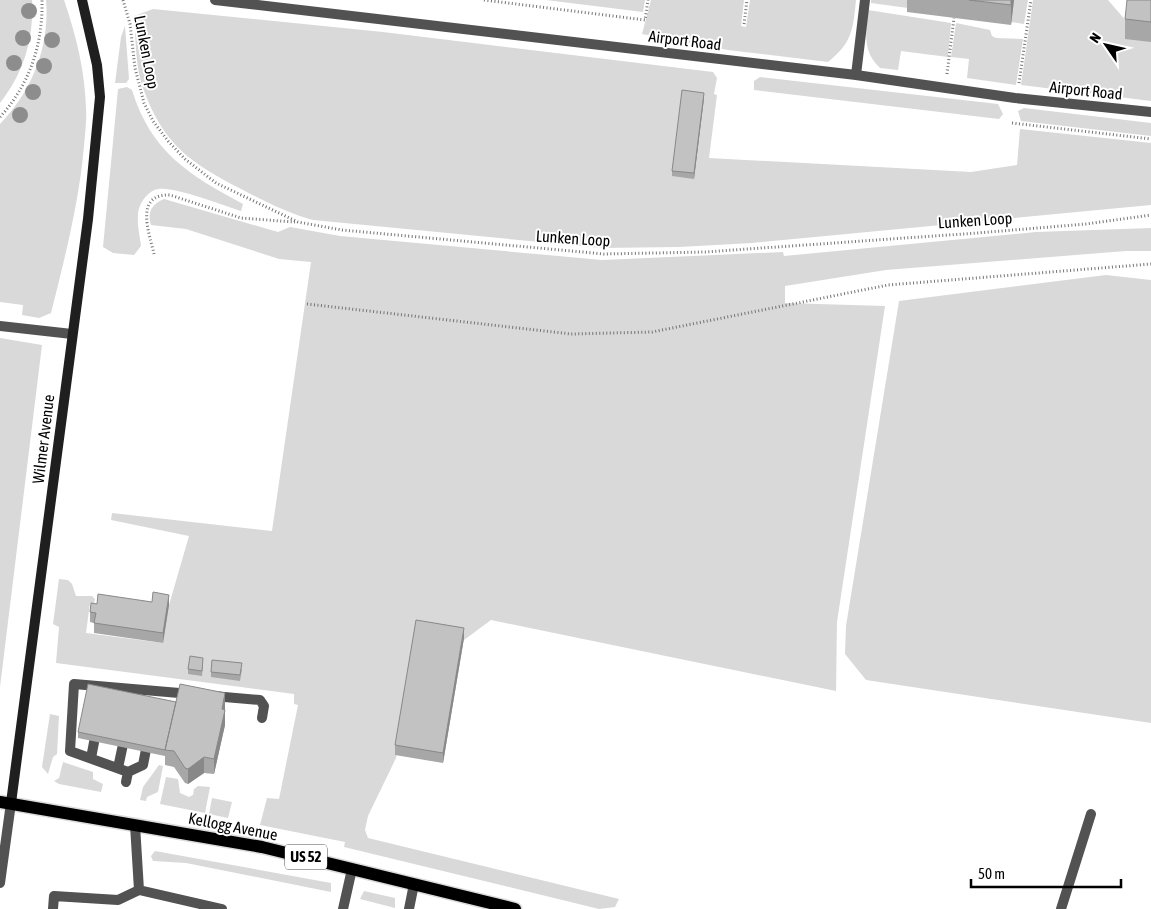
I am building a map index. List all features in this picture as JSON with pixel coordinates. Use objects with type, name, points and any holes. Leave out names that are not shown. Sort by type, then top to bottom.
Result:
[{"type":"main road","name":"Kellogg Avenue","points":[[6,802],[262,846],[515,909]]},
{"type":"street","name":"Wilmer Avenue","points":[[0,883],[6,802],[88,218],[100,97],[97,65],[82,0]]},
{"type":"street","name":"Airport Road","points":[[215,0],[272,3],[856,75],[1015,98],[1151,112]]},
{"type":"street","points":[[856,75],[865,0]]},
{"type":"street","points":[[0,326],[72,334]]},
{"type":"street","points":[[150,728],[143,765],[127,777],[118,768],[70,751],[74,684],[104,692],[260,700],[264,706],[262,718]]},
{"type":"street","points":[[91,758],[100,714]]},
{"type":"street","points":[[118,768],[128,725]]},
{"type":"street","points":[[1060,909],[1091,814]]},
{"type":"street","points":[[135,825],[139,890]]},
{"type":"street","points":[[343,909],[352,869]]},
{"type":"street","points":[[409,909],[414,884]]},
{"type":"street","points":[[53,909],[54,896],[118,900],[139,890],[222,909]]},
{"type":"path","points":[[0,117],[15,100],[29,74],[43,22],[42,0]]},
{"type":"path","name":"Lunken Loop","points":[[123,0],[130,24],[135,68],[144,103],[153,121],[168,141],[185,159],[216,183],[298,222],[342,230],[604,254],[705,252],[977,233],[1086,224],[1151,215]]},
{"type":"path","points":[[484,0],[646,20],[648,0]]},
{"type":"path","points":[[744,24],[747,0]]},
{"type":"path","points":[[1019,83],[1031,0]]},
{"type":"path","points":[[949,58],[954,18]]},
{"type":"path","points":[[1012,123],[1151,139]]},
{"type":"path","points":[[154,254],[146,213],[149,202],[160,195],[170,195],[241,218],[298,222]]},
{"type":"path","points":[[307,304],[571,334],[652,332],[888,286],[1151,264]]},
{"type":"shaded area","points":[[0,0],[32,0],[31,28],[26,54],[15,80],[0,103]]},
{"type":"shaded area","points":[[46,0],[64,0],[82,67],[86,117],[79,188],[66,251],[51,313],[39,318],[22,315],[23,305],[0,302],[0,124],[30,82],[42,51],[45,34]]},
{"type":"shaded area","points":[[546,0],[645,0],[643,12]]},
{"type":"shaded area","points":[[651,0],[744,0],[741,26],[746,27],[750,0],[856,0],[854,20],[847,42],[828,62],[728,50],[642,34]]},
{"type":"shaded area","points":[[871,0],[909,0],[908,8],[871,3]]},
{"type":"shaded area","points":[[1014,0],[1028,0],[1024,24],[1011,22]]},
{"type":"shaded area","points":[[1033,0],[1108,0],[1127,22],[1151,42],[1151,101],[1021,85]]},
{"type":"shaded area","points":[[153,9],[383,32],[713,72],[717,78],[714,94],[717,95],[709,158],[971,172],[1017,165],[1020,129],[1151,143],[1151,205],[752,243],[679,247],[602,248],[313,220],[260,199],[209,171],[181,151],[170,138],[151,108],[140,80],[137,62],[134,16]]},
{"type":"shaded area","points":[[868,10],[951,23],[948,57],[901,51],[898,70],[880,68],[870,55],[866,41]]},
{"type":"shaded area","points":[[956,23],[990,30],[992,36],[996,38],[1023,39],[1016,85],[967,78],[969,59],[951,57]]},
{"type":"shaded area","points":[[125,26],[129,79],[126,83],[115,83],[121,37]]},
{"type":"shaded area","points":[[760,77],[998,104],[1003,114],[999,119],[754,90],[754,81]]},
{"type":"shaded area","points":[[127,87],[132,90],[140,112],[161,146],[189,172],[243,204],[241,211],[175,190],[154,190],[147,195],[138,211],[141,246],[134,255],[113,253],[103,247],[118,89]]},
{"type":"shaded area","points":[[1024,108],[1151,123],[1151,136],[1021,121],[1018,111]]},
{"type":"shaded area","points":[[164,199],[278,232],[290,227],[340,236],[602,260],[783,252],[784,256],[1036,232],[1151,228],[1151,251],[1126,251],[886,270],[785,286],[785,303],[885,306],[837,622],[836,691],[491,620],[464,640],[417,632],[396,758],[368,816],[365,830],[368,838],[619,899],[615,907],[599,909],[344,847],[345,842],[260,825],[267,798],[279,799],[298,705],[294,704],[294,694],[56,663],[59,627],[53,624],[59,579],[68,580],[72,584],[76,596],[92,596],[95,599],[94,604],[90,603],[86,633],[163,643],[169,605],[189,536],[111,520],[112,513],[272,531],[311,262],[279,259],[186,229],[151,225],[150,212],[156,203]]},
{"type":"shaded area","points":[[1106,275],[1151,280],[1151,723],[866,680],[845,654],[846,626],[899,301]]},
{"type":"shaded area","points":[[0,338],[42,345],[0,687]]},
{"type":"shaded area","points":[[50,714],[59,716],[57,754],[53,757],[48,774],[42,767]]},
{"type":"shaded area","points":[[63,762],[93,772],[93,779],[103,784],[101,792],[59,784],[54,781],[59,778]]},
{"type":"shaded area","points":[[159,765],[163,766],[158,792],[147,797],[146,801],[140,800],[143,787]]},
{"type":"shaded area","points":[[166,777],[178,779],[180,793],[189,797],[193,795],[194,789],[198,786],[210,787],[205,813],[160,804]]},
{"type":"shaded area","points":[[212,798],[232,802],[228,818],[209,814]]},
{"type":"shaded area","points":[[155,851],[331,883],[331,892],[186,863],[153,861],[151,856]]},
{"type":"shaded area","points":[[364,891],[395,898],[395,908],[360,899]]},
{"type":"building","points":[[969,0],[1011,0],[1011,5]]},
{"type":"building","points":[[1127,0],[1151,0],[1151,22],[1125,19]]},
{"type":"building","points":[[682,90],[704,93],[694,173],[672,171]]},
{"type":"building","points":[[153,592],[169,595],[163,633],[94,623],[96,613],[90,612],[91,603],[97,604],[98,594],[152,602]]},
{"type":"building","points":[[416,620],[464,628],[443,753],[395,745]]},
{"type":"building","points":[[190,656],[203,658],[202,671],[188,669]]},
{"type":"building","points":[[212,660],[242,663],[240,675],[211,672]]},
{"type":"building","points":[[88,684],[176,702],[165,750],[78,732]]},
{"type":"building","points":[[180,684],[225,693],[222,709],[225,710],[214,759],[204,757],[188,769],[185,768],[174,751],[165,750]]}]
